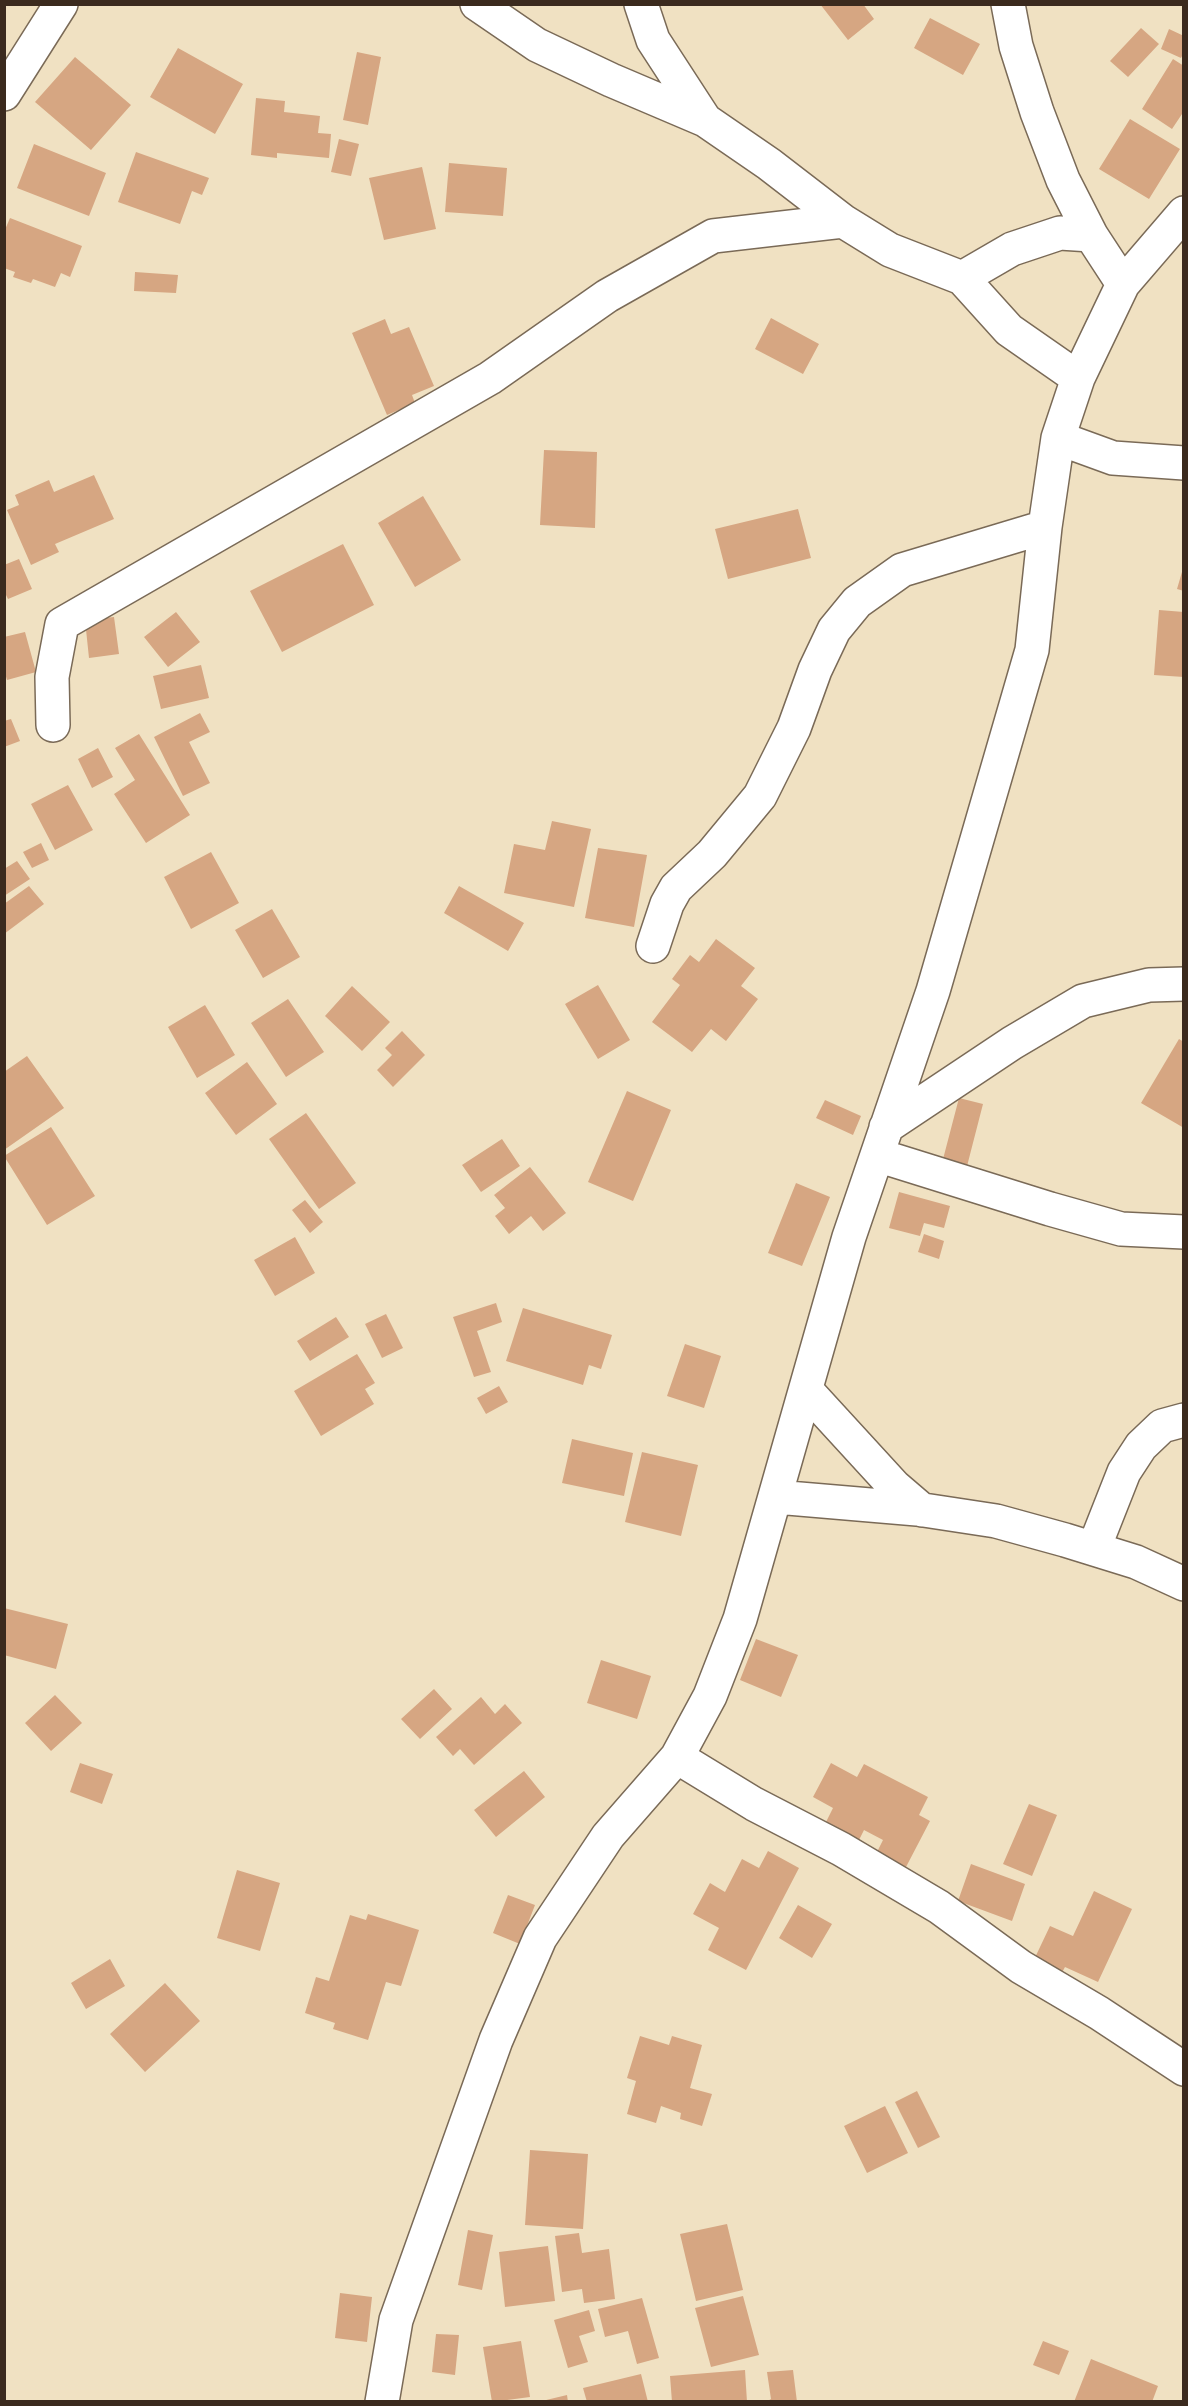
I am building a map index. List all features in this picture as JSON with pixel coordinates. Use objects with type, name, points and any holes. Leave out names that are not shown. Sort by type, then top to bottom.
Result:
[{"type":"street","points":[[4,94],[61,4]]},
{"type":"street","points":[[477,4],[537,45],[705,120],[769,164],[843,221],[890,250],[962,278],[1009,330],[1078,378]]},
{"type":"street","points":[[641,4],[653,40],[705,120]]},
{"type":"street","points":[[1008,4],[1016,46],[1037,112],[1064,180],[1091,235],[1123,284]]},
{"type":"street","points":[[382,2402],[396,2320],[496,2040],[540,1938],[608,1836],[677,1757],[710,1696],[740,1619],[849,1237],[933,991],[1032,650],[1045,527],[1058,438],[1078,378],[1123,284],[1184,213]]},
{"type":"street","points":[[53,725],[52,677],[62,624],[490,378],[607,296],[713,236],[843,221]]},
{"type":"street","points":[[962,278],[1012,249],[1060,232],[1091,235]]},
{"type":"street","points":[[1058,438],[1113,458],[1184,463]]},
{"type":"street","points":[[653,946],[676,888],[712,854],[760,796],[794,728],[815,670],[834,630],[857,602],[902,570],[1045,527]]},
{"type":"street","points":[[882,1141],[1012,1043],[1083,1001],[1149,985],[1184,984]]},
{"type":"street","points":[[882,1141],[1050,1209],[1121,1229],[1184,1233]]},
{"type":"street","points":[[806,1390],[894,1486],[922,1510]]},
{"type":"street","points":[[1094,1548],[1124,1472],[1141,1446],[1162,1426],[1184,1420]]},
{"type":"street","points":[[776,1497],[922,1510],[996,1521],[1136,1562],[1184,1584]]},
{"type":"street","points":[[677,1757],[754,1804],[841,1849],[939,1907],[1021,1967],[1099,2013],[1184,2069]]},
{"type":"building","points":[[820,4],[863,4],[874,19],[848,40]]},
{"type":"building","points":[[930,18],[980,44],[963,75],[914,48]]},
{"type":"building","points":[[1141,28],[1159,44],[1128,77],[1110,61]]},
{"type":"building","points":[[1169,29],[1184,36],[1184,52],[1181,58],[1161,49]]},
{"type":"building","points":[[178,48],[243,84],[215,134],[150,97]]},
{"type":"building","points":[[357,52],[381,57],[368,125],[343,120]]},
{"type":"building","points":[[75,57],[131,105],[91,150],[35,102]]},
{"type":"building","points":[[1173,59],[1184,66],[1184,111],[1172,129],[1142,109]]},
{"type":"building","points":[[256,98],[285,101],[284,112],[320,116],[318,133],[331,134],[329,158],[277,153],[277,158],[251,155]]},
{"type":"building","points":[[1130,119],[1180,149],[1149,199],[1099,169]]},
{"type":"building","points":[[339,139],[359,144],[351,176],[331,172]]},
{"type":"building","points":[[34,144],[106,173],[89,216],[17,188]]},
{"type":"building","points":[[136,152],[209,178],[202,195],[192,191],[180,224],[118,202]]},
{"type":"building","points":[[449,163],[507,168],[503,216],[445,212]]},
{"type":"building","points":[[422,167],[436,229],[384,240],[369,178]]},
{"type":"building","points":[[10,218],[82,246],[70,277],[61,273],[55,287],[33,279],[31,283],[13,277],[15,272],[4,268],[4,232]]},
{"type":"building","points":[[135,272],[178,275],[176,293],[134,291]]},
{"type":"building","points":[[771,318],[819,344],[803,374],[755,349]]},
{"type":"building","points":[[385,319],[391,334],[409,327],[434,386],[412,395],[415,403],[387,415],[352,333]]},
{"type":"building","points":[[544,450],[597,452],[595,528],[540,525]]},
{"type":"building","points":[[94,475],[114,519],[55,544],[59,552],[31,565],[7,510],[19,505],[15,495],[49,480],[54,492]]},
{"type":"building","points":[[423,496],[461,560],[415,587],[378,523]]},
{"type":"building","points":[[798,509],[811,558],[728,579],[715,529]]},
{"type":"building","points":[[343,544],[374,605],[282,652],[250,591]]},
{"type":"building","points":[[19,559],[32,589],[8,599],[4,591],[4,565]]},
{"type":"building","points":[[1184,565],[1184,591],[1177,589]]},
{"type":"building","points":[[1159,610],[1184,612],[1184,677],[1154,675]]},
{"type":"building","points":[[176,612],[200,642],[168,667],[144,637]]},
{"type":"building","points":[[114,617],[119,654],[89,658],[85,620]]},
{"type":"building","points":[[25,632],[36,672],[7,680],[4,670],[4,637]]},
{"type":"building","points":[[201,665],[209,698],[161,709],[153,676]]},
{"type":"building","points":[[200,713],[210,732],[189,742],[210,783],[183,796],[154,737]]},
{"type":"building","points":[[11,719],[20,741],[4,747],[4,721]]},
{"type":"building","points":[[139,734],[190,815],[146,843],[114,794],[135,780],[115,748]]},
{"type":"building","points":[[98,748],[113,777],[92,788],[78,759]]},
{"type":"building","points":[[68,785],[93,830],[55,850],[31,804]]},
{"type":"building","points":[[552,821],[591,829],[574,907],[504,893],[514,844],[545,850]]},
{"type":"building","points":[[41,843],[49,860],[32,868],[23,852]]},
{"type":"building","points":[[598,848],[647,855],[634,927],[585,918]]},
{"type":"building","points":[[211,852],[239,903],[191,929],[164,877]]},
{"type":"building","points":[[17,861],[30,879],[4,896],[4,869]]},
{"type":"building","points":[[29,886],[44,904],[4,934],[4,904]]},
{"type":"building","points":[[459,886],[524,923],[508,951],[444,913]]},
{"type":"building","points":[[272,909],[300,957],[263,978],[235,930]]},
{"type":"building","points":[[716,939],[755,968],[741,986],[758,999],[726,1041],[711,1029],[692,1052],[652,1022],[680,985],[672,979],[690,955],[699,962]]},
{"type":"building","points":[[598,985],[630,1040],[598,1059],[565,1004]]},
{"type":"building","points":[[352,986],[390,1022],[362,1051],[325,1016]]},
{"type":"building","points":[[288,999],[324,1052],[286,1077],[251,1023]]},
{"type":"building","points":[[205,1005],[235,1055],[197,1078],[168,1027]]},
{"type":"building","points":[[402,1031],[425,1055],[393,1087],[377,1070],[392,1055],[385,1048]]},
{"type":"building","points":[[1179,1039],[1184,1042],[1184,1128],[1141,1103]]},
{"type":"building","points":[[27,1056],[64,1108],[4,1150],[4,1072]]},
{"type":"building","points":[[247,1062],[277,1104],[236,1135],[205,1093]]},
{"type":"building","points":[[627,1091],[671,1110],[633,1201],[588,1182]]},
{"type":"building","points":[[959,1098],[983,1104],[966,1170],[942,1163]]},
{"type":"building","points":[[825,1100],[861,1116],[853,1135],[816,1118]]},
{"type":"building","points":[[306,1113],[356,1183],[319,1209],[269,1139]]},
{"type":"building","points":[[51,1127],[95,1196],[47,1225],[4,1156]]},
{"type":"building","points":[[502,1139],[520,1166],[481,1192],[462,1165]]},
{"type":"building","points":[[530,1167],[566,1213],[543,1231],[531,1216],[509,1234],[495,1216],[505,1208],[494,1195]]},
{"type":"building","points":[[796,1183],[830,1197],[802,1266],[768,1253]]},
{"type":"building","points":[[899,1192],[950,1206],[944,1228],[924,1223],[920,1236],[889,1228]]},
{"type":"building","points":[[305,1200],[323,1222],[310,1233],[292,1210]]},
{"type":"building","points":[[924,1234],[944,1241],[939,1259],[918,1252]]},
{"type":"building","points":[[295,1237],[315,1273],[275,1296],[254,1260]]},
{"type":"building","points":[[496,1303],[502,1322],[477,1331],[491,1372],[474,1377],[453,1317]]},
{"type":"building","points":[[523,1308],[612,1335],[601,1369],[589,1365],[583,1385],[506,1361]]},
{"type":"building","points":[[386,1314],[403,1348],[382,1358],[365,1324]]},
{"type":"building","points":[[336,1317],[349,1337],[310,1361],[297,1341]]},
{"type":"building","points":[[685,1344],[721,1356],[704,1408],[667,1396]]},
{"type":"building","points":[[357,1354],[375,1383],[365,1389],[374,1404],[321,1436],[294,1391]]},
{"type":"building","points":[[499,1386],[508,1402],[486,1414],[477,1398]]},
{"type":"building","points":[[572,1439],[633,1453],[624,1496],[562,1483]]},
{"type":"building","points":[[642,1452],[698,1465],[681,1536],[625,1522]]},
{"type":"building","points":[[4,1608],[68,1624],[56,1669],[4,1655]]},
{"type":"building","points":[[756,1639],[798,1655],[781,1697],[740,1680]]},
{"type":"building","points":[[601,1660],[651,1676],[637,1719],[587,1703]]},
{"type":"building","points":[[434,1689],[452,1709],[420,1739],[401,1719]]},
{"type":"building","points":[[55,1695],[82,1723],[51,1751],[25,1723]]},
{"type":"building","points":[[481,1697],[495,1714],[505,1704],[522,1723],[474,1765],[460,1749],[453,1756],[436,1737]]},
{"type":"building","points":[[80,1763],[113,1774],[102,1804],[70,1792]]},
{"type":"building","points":[[831,1763],[857,1777],[864,1764],[928,1797],[919,1815],[930,1821],[906,1867],[877,1852],[883,1840],[864,1830],[858,1842],[825,1824],[833,1808],[813,1797]]},
{"type":"building","points":[[524,1771],[545,1797],[496,1837],[474,1810]]},
{"type":"building","points":[[1029,1804],[1057,1815],[1032,1876],[1003,1864]]},
{"type":"building","points":[[768,1851],[799,1868],[746,1970],[708,1950],[719,1928],[693,1914],[710,1883],[725,1892],[742,1859],[759,1868]]},
{"type":"building","points":[[971,1864],[1025,1884],[1012,1921],[958,1901]]},
{"type":"building","points":[[237,1870],[280,1883],[260,1951],[217,1938]]},
{"type":"building","points":[[1094,1891],[1132,1909],[1098,1982],[1065,1967],[1059,1978],[1031,1966],[1050,1926],[1073,1936]]},
{"type":"building","points":[[508,1895],[535,1905],[520,1944],[493,1933]]},
{"type":"building","points":[[798,1905],[832,1924],[812,1958],[779,1938]]},
{"type":"building","points":[[368,1914],[419,1930],[401,1986],[386,1982],[368,2040],[333,2029],[335,2023],[305,2013],[316,1977],[329,1981],[350,1915],[366,1920]]},
{"type":"building","points":[[110,1959],[125,1986],[86,2009],[71,1983]]},
{"type":"building","points":[[165,1983],[200,2021],[145,2072],[110,2034]]},
{"type":"building","points":[[640,2036],[669,2045],[672,2036],[702,2045],[690,2088],[712,2094],[702,2126],[680,2119],[681,2113],[661,2106],[656,2123],[627,2114],[636,2081],[627,2078]]},
{"type":"building","points":[[917,2091],[940,2137],[918,2148],[895,2102]]},
{"type":"building","points":[[885,2106],[908,2153],[867,2173],[844,2126]]},
{"type":"building","points":[[530,2150],[588,2154],[583,2229],[525,2225]]},
{"type":"building","points":[[727,2224],[743,2290],[696,2301],[680,2234]]},
{"type":"building","points":[[468,2230],[493,2235],[482,2290],[458,2285]]},
{"type":"building","points":[[579,2233],[582,2253],[609,2249],[615,2299],[584,2303],[582,2289],[562,2292],[555,2236]]},
{"type":"building","points":[[548,2246],[555,2301],[505,2307],[499,2252]]},
{"type":"building","points":[[340,2293],[372,2297],[367,2342],[335,2338]]},
{"type":"building","points":[[743,2296],[759,2355],[711,2367],[695,2308]]},
{"type":"building","points":[[642,2298],[659,2358],[637,2364],[628,2331],[605,2337],[598,2309]]},
{"type":"building","points":[[589,2310],[595,2331],[579,2336],[588,2362],[568,2368],[554,2320]]},
{"type":"building","points":[[436,2334],[459,2335],[455,2375],[432,2372]]},
{"type":"building","points":[[521,2341],[530,2397],[492,2402],[483,2347]]},
{"type":"building","points":[[1043,2341],[1069,2351],[1059,2375],[1033,2365]]},
{"type":"building","points":[[1091,2359],[1158,2386],[1152,2402],[1074,2402]]},
{"type":"building","points":[[745,2370],[747,2402],[672,2402],[670,2376]]},
{"type":"building","points":[[793,2370],[797,2402],[766,2402],[771,2399],[767,2372]]},
{"type":"building","points":[[641,2374],[648,2402],[587,2402],[583,2388]]},
{"type":"building","points":[[567,2395],[568,2402],[542,2401]]}]
